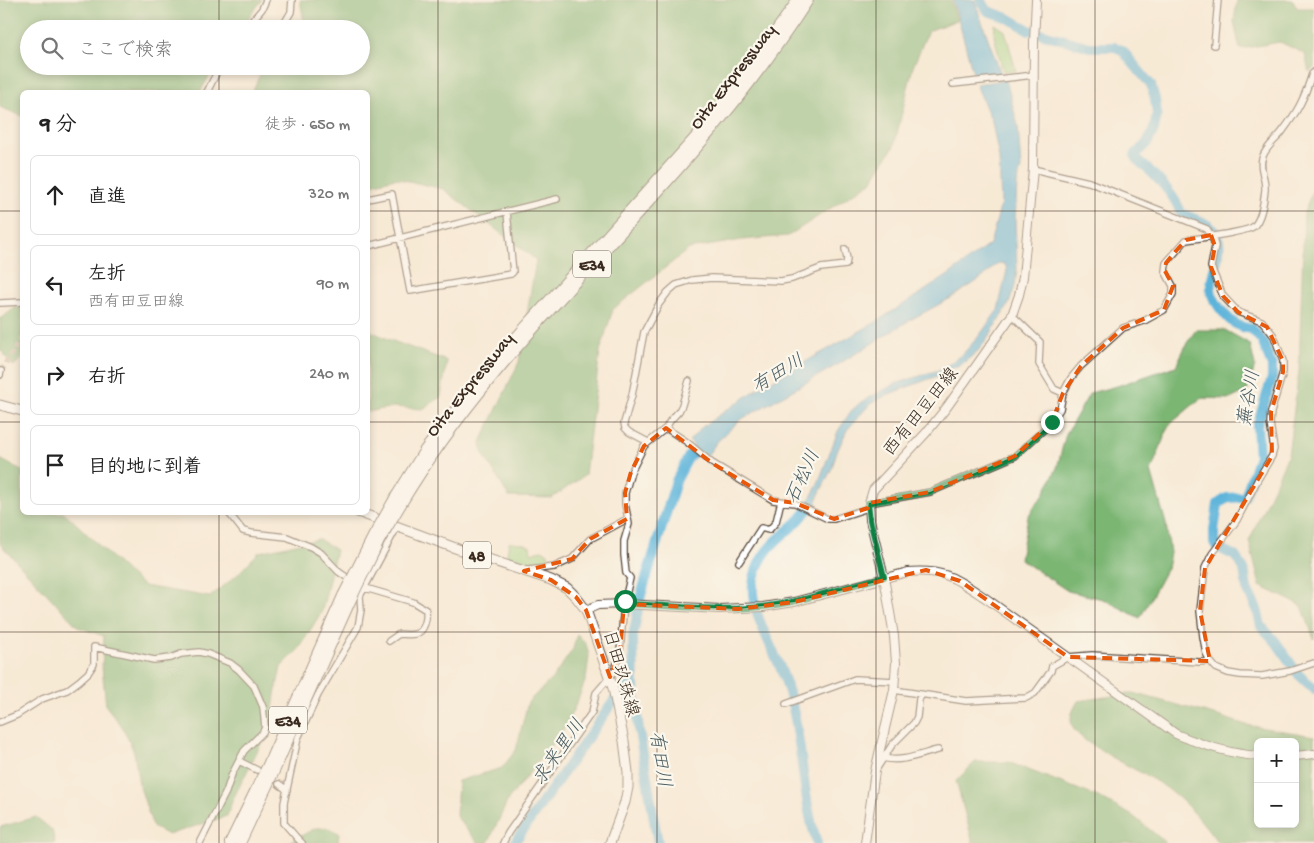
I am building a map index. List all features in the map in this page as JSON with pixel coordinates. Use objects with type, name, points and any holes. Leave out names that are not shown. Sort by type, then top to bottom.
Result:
[{"type":"highway","name":"Oita Expressway","points":[[230,843],[347,598],[380,541],[398,502],[494,375],[546,314],[693,152],[758,72],[798,0]]},
{"type":"highway","name":"Oita Expressway","points":[[784,28],[808,0]]},
{"type":"highway","name":"Oita Expressway","points":[[240,843],[272,777],[347,598]]},
{"type":"main road","name":"西有田豆田線","points":[[868,505],[874,490],[947,407],[1012,315],[1020,295],[1033,169],[1036,0]]},
{"type":"main road","points":[[0,406],[20,411]]},
{"type":"main road","points":[[865,843],[875,771],[894,690],[896,663],[894,636],[884,577],[868,505]]},
{"type":"main road","name":"日田玖珠線","points":[[366,515],[552,580],[567,588],[586,610],[613,688],[624,741],[628,772],[625,802],[610,843]]},
{"type":"main road","points":[[586,610],[598,605],[624,604],[720,609],[763,607],[794,602],[908,572],[926,570],[946,573],[1176,734],[1199,744],[1254,755]]},
{"type":"main road","points":[[1299,756],[1314,754]]},
{"type":"street","points":[[253,20],[266,0]]},
{"type":"street","points":[[286,20],[291,12],[292,0]]},
{"type":"street","points":[[1214,45],[1218,0]]},
{"type":"street","points":[[666,428],[687,442],[712,463],[773,500],[802,506],[828,519],[834,519],[868,505],[930,492],[1015,456],[1052,422],[1060,408],[1063,393],[1071,378],[1081,366],[1123,328],[1144,321],[1164,310],[1173,294],[1174,286],[1165,271],[1166,263],[1186,240],[1244,231],[1255,226],[1265,189],[1262,158],[1267,148],[1298,111],[1314,72]]},
{"type":"street","points":[[208,90],[216,75]]},
{"type":"street","points":[[953,84],[1034,75]]},
{"type":"street","points":[[1033,169],[1089,182],[1207,229],[1215,235]]},
{"type":"street","points":[[370,199],[392,194],[410,291],[511,274],[513,272],[507,212]]},
{"type":"street","points":[[370,246],[557,199]]},
{"type":"street","points":[[1215,235],[1211,267],[1218,288],[1231,306],[1238,312],[1262,321],[1270,331],[1283,362],[1283,372],[1271,412],[1270,423],[1274,449],[1272,456],[1237,520],[1212,554],[1206,568],[1200,611],[1203,636],[1210,661],[1216,668],[1228,673],[1262,676],[1290,671],[1314,663]]},
{"type":"street","points":[[648,442],[630,432],[625,428],[624,423],[632,395],[644,332],[659,304],[668,292],[684,283],[712,278],[782,281],[792,279],[821,268],[846,265],[845,249]]},
{"type":"street","points":[[0,304],[20,302]]},
{"type":"street","points":[[1012,315],[1040,342],[1039,364],[1054,389],[1063,393]]},
{"type":"street","points":[[503,843],[592,712],[596,693],[615,671],[620,652],[624,604],[630,578],[626,573],[624,555],[624,541],[629,524],[625,493],[631,472],[648,442],[666,428],[682,405],[689,381]]},
{"type":"street","points":[[739,562],[761,528],[769,530],[776,522],[781,501]]},
{"type":"street","points":[[231,515],[244,531],[287,537],[311,547],[320,553],[339,572],[364,587],[413,602],[426,610],[423,629],[419,633],[399,634],[389,641]]},
{"type":"street","points":[[524,571],[554,566],[572,559],[590,539],[627,519]]},
{"type":"street","points":[[302,843],[284,823],[284,804],[298,738],[318,696],[358,627],[361,610],[360,596],[397,527]]},
{"type":"street","points":[[0,722],[17,715],[42,699],[67,690],[79,681],[94,664],[94,647],[154,660],[199,652],[230,663],[254,686],[263,707],[265,727],[263,732],[244,751],[200,843]]},
{"type":"street","points":[[894,690],[966,701],[1026,698],[1035,694],[1052,671],[1052,666],[1068,657],[1092,655],[1199,662],[1210,661]]},
{"type":"street","points":[[786,704],[855,678],[895,681]]},
{"type":"street","points":[[875,771],[892,745],[914,723],[917,717],[919,699],[922,695]]},
{"type":"street","points":[[884,758],[899,760],[938,750]]},
{"type":"street","points":[[239,761],[257,770]]},
{"type":"street","points":[[279,784],[287,790]]},
{"type":"highlighted area","points":[[1211,235],[1215,246],[1211,267],[1223,296],[1238,312],[1267,327],[1283,361],[1283,372],[1271,412],[1272,456],[1205,568],[1200,611],[1210,661],[1068,657],[960,581],[926,570],[794,602],[738,609],[624,604],[620,652],[610,677],[586,610],[576,597],[551,580],[524,571],[572,559],[590,539],[627,519],[625,493],[631,472],[644,446],[666,428],[712,463],[773,500],[795,503],[834,519],[868,508],[869,503],[930,492],[1015,456],[1052,422],[1063,393],[1081,366],[1123,328],[1164,310],[1173,286],[1165,271],[1166,263],[1175,252],[1186,240]]},
{"type":"green space","points":[[0,0],[262,0],[247,20],[20,20],[20,75],[210,75],[201,90],[20,90],[20,115],[0,107]]},
{"type":"green space","points":[[300,0],[786,0],[793,2],[794,0],[951,0],[957,20],[928,31],[913,67],[894,146],[871,182],[788,236],[742,240],[689,249],[613,309],[600,351],[585,475],[552,498],[509,497],[482,452],[481,442],[519,362],[536,260],[443,189],[395,178],[370,184],[370,90],[253,90],[260,75],[370,75],[370,20],[304,20]]},
{"type":"green space","points":[[1237,0],[1293,0],[1297,8],[1314,8],[1314,68],[1309,72],[1305,54],[1280,42],[1240,49],[1234,22]]},
{"type":"green space","points":[[995,24],[1005,31],[1016,71],[1003,71],[994,35]]},
{"type":"green space","points":[[1314,187],[1314,639],[1302,606],[1260,586],[1249,541],[1288,455],[1299,371],[1304,212]]},
{"type":"green space","points":[[15,308],[20,308],[20,361],[13,366],[0,349],[0,319]]},
{"type":"green space","points":[[1196,330],[1225,330],[1250,344],[1255,366],[1247,391],[1230,399],[1201,398],[1169,425],[1151,471],[1166,524],[1170,553],[1167,568],[1140,618],[1103,599],[1068,591],[1020,559],[1028,517],[1043,496],[1057,468],[1066,434],[1090,393],[1176,366],[1187,343]]},
{"type":"green space","points":[[370,331],[447,361],[441,397],[423,409],[393,407],[370,412]]},
{"type":"green space","points":[[0,459],[20,470],[20,515],[67,515],[144,586],[210,597],[237,575],[259,552],[319,539],[336,550],[322,611],[298,650],[281,667],[270,732],[262,742],[233,799],[227,816],[168,835],[153,827],[139,784],[134,752],[123,728],[106,706],[102,667],[104,636],[78,627],[0,544]]},
{"type":"green space","points":[[509,542],[530,546],[531,553],[541,550],[548,553],[549,560],[528,565],[506,561]]},
{"type":"green space","points":[[577,634],[586,644],[589,656],[586,679],[577,702],[564,729],[508,800],[488,843],[478,843],[456,816],[458,781],[502,768],[516,750],[528,702],[553,678],[573,649]]},
{"type":"green space","points":[[1133,693],[1246,725],[1314,736],[1314,843],[1218,843],[1195,814],[1168,789],[1100,750],[1077,734],[1072,726],[1071,716],[1078,701]]},
{"type":"green space","points":[[975,762],[1008,762],[1098,797],[1133,816],[1166,843],[973,843],[956,781]]},
{"type":"green space","points":[[36,817],[52,830],[55,843],[0,843],[0,827]]},
{"type":"green space","points":[[316,828],[328,828],[339,833],[338,843],[287,843]]},
{"type":"water","points":[[953,0],[974,0],[1001,74],[974,77]]},
{"type":"water","points":[[1006,80],[1018,126],[1021,168],[1017,184],[1015,221],[1017,269],[1015,286],[1009,304],[986,341],[977,352],[963,363],[870,404],[847,430],[832,468],[812,509],[806,506],[817,486],[838,431],[851,411],[861,402],[895,384],[942,369],[962,355],[998,310],[1007,270],[1005,264],[998,263],[982,278],[951,298],[740,420],[717,442],[706,457],[689,441],[702,427],[759,388],[876,322],[947,276],[990,244],[1001,204],[999,158],[992,122],[976,84]]},
{"type":"waterway","name":"蕪谷川","points":[[980,0],[988,11],[1008,18],[1029,30],[1090,47],[1115,47],[1122,50],[1151,85],[1157,114],[1154,129],[1148,142],[1135,155],[1169,191],[1181,213],[1204,223],[1215,231],[1218,238],[1219,253],[1212,277],[1211,292],[1220,308],[1232,322],[1252,329],[1262,341],[1272,366],[1272,378],[1257,426],[1259,456],[1245,497],[1227,498],[1218,504],[1214,542],[1219,548],[1235,556],[1244,569],[1247,589],[1257,609],[1261,626],[1276,642],[1298,674],[1314,689]]},
{"type":"waterway","name":"有田川","points":[[658,843],[639,731],[634,684],[633,636],[641,595],[676,481],[689,456],[703,444]]},
{"type":"waterway","name":"石松川","points":[[813,501],[798,521],[765,553],[754,578],[753,589],[757,613],[789,693],[798,736],[811,822],[817,843]]},
{"type":"waterway","name":"求来里川","points":[[514,843],[622,689],[634,684]]},
{"type":"tunnel","points":[[1,371],[20,339]]},
{"type":"route","points":[[625,601],[624,604],[720,609],[763,607],[794,602],[884,577],[870,520],[868,503],[930,492],[1015,456],[1052,422]]}]
